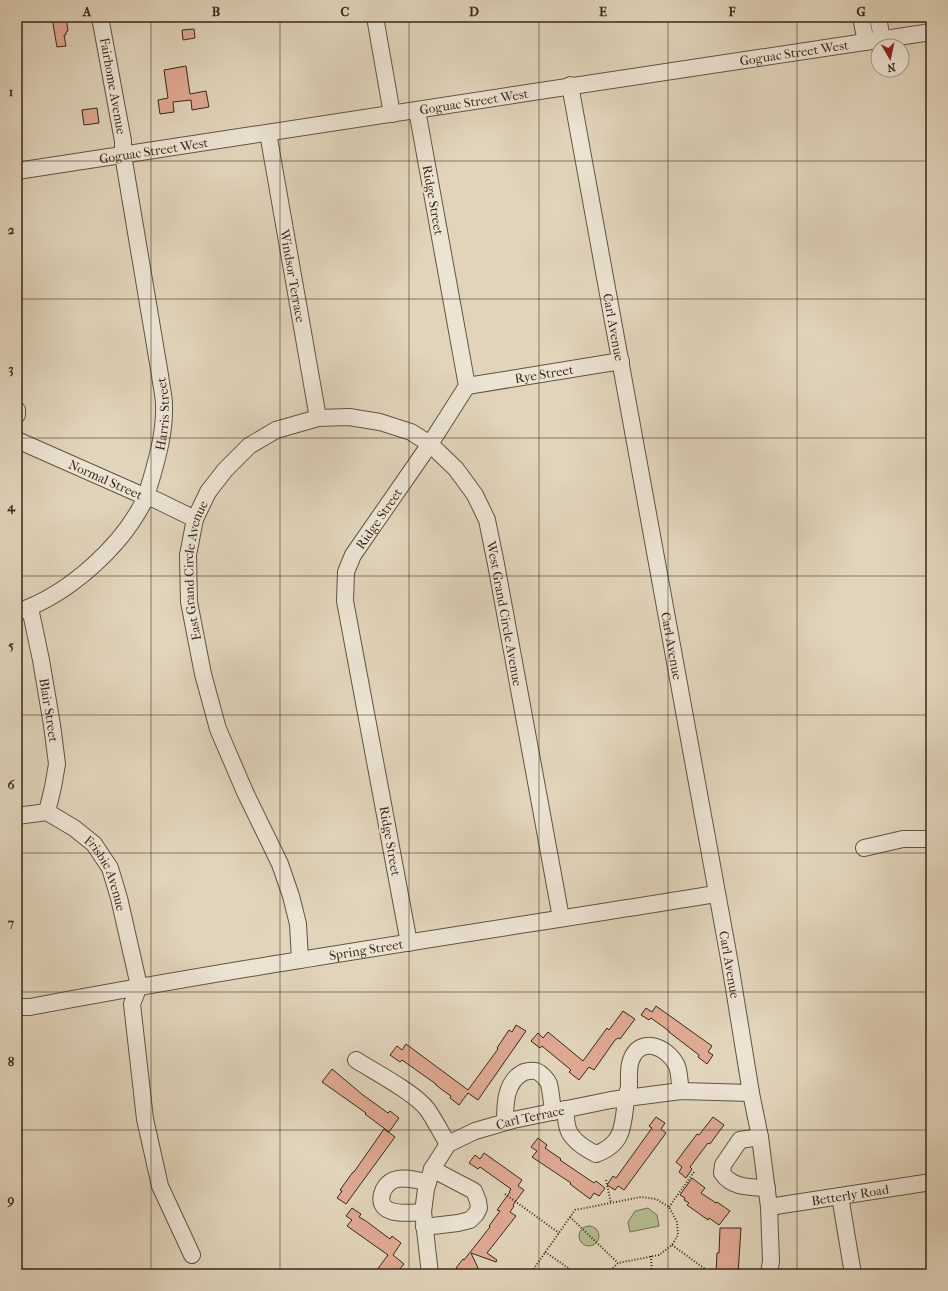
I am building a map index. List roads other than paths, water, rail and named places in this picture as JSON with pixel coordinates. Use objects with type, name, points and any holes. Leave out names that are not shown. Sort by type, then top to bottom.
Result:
[{"type":"street","name":"Fairhome Avenue","points":[[100,17],[122,141],[123,155]]},
{"type":"street","points":[[375,17],[392,114]]},
{"type":"street","points":[[861,17],[866,42]]},
{"type":"street","points":[[878,17],[882,38]]},
{"type":"street","name":"Goguac Street West","points":[[889,38],[931,32]]},
{"type":"street","name":"Goguac Street West","points":[[17,171],[392,114],[570,85],[870,41]]},
{"type":"street","name":"Carl Avenue","points":[[570,85],[716,894],[730,964],[751,1093],[760,1137],[769,1207],[771,1261],[769,1274]]},
{"type":"street","name":"Ridge Street","points":[[409,943],[346,601],[346,572],[353,555],[430,444],[467,386],[417,110]]},
{"type":"street","name":"Windsor Terrace","points":[[268,133],[318,418]]},
{"type":"street","name":"Harris Street","points":[[23,610],[58,592],[86,572],[110,548],[130,524],[146,497],[156,465],[162,437],[164,405],[123,155]]},
{"type":"street","name":"Rye Street","points":[[467,386],[621,361]]},
{"type":"street","points":[[17,410],[17,415]]},
{"type":"street","name":"West Grand Circle Avenue","points":[[318,418],[349,417],[380,422],[411,432],[430,444],[456,469],[475,495],[486,520],[496,564],[561,918]]},
{"type":"street","name":"East Grand Circle Avenue","points":[[300,960],[298,924],[291,896],[282,870],[218,729],[203,674],[189,602],[188,556],[195,519],[208,492],[225,470],[249,446],[276,430],[318,418]]},
{"type":"street","name":"Normal Street","points":[[17,440],[146,497],[156,500],[195,519]]},
{"type":"street","name":"Blair Street","points":[[23,610],[41,660],[57,764],[47,812]]},
{"type":"street","points":[[17,816],[47,812]]},
{"type":"street","name":"Frisbie Avenue","points":[[47,812],[74,828],[94,844],[110,868],[119,898],[139,986]]},
{"type":"street","points":[[864,848],[902,839],[931,839]]},
{"type":"street","name":"Spring Street","points":[[17,1007],[30,1007],[139,986],[716,894]]},
{"type":"street","points":[[139,986],[132,1004],[145,1119],[160,1186],[192,1255]]},
{"type":"street","points":[[505,1122],[505,1103],[512,1082],[520,1074],[528,1070],[536,1071],[544,1076],[548,1083],[568,1130],[575,1140],[585,1149],[596,1154],[606,1151],[614,1144],[622,1129],[626,1113],[626,1098],[629,1090],[631,1059],[637,1050],[644,1046],[652,1045],[658,1047],[670,1055],[676,1065],[681,1091]]},
{"type":"street","points":[[356,1060],[412,1095],[422,1104],[427,1109],[448,1144],[430,1175],[426,1189],[423,1220],[430,1274]]},
{"type":"street","name":"Carl Terrace","points":[[448,1144],[475,1131],[505,1122],[611,1100],[681,1091],[751,1093]]},
{"type":"street","points":[[760,1137],[740,1140],[723,1165],[722,1173],[726,1180],[739,1186],[766,1188]]},
{"type":"street","points":[[430,1175],[474,1191],[479,1208],[470,1220],[458,1223],[423,1220],[388,1210],[382,1205],[382,1192],[387,1184],[394,1180],[430,1175]]},
{"type":"street","name":"Betterly Road","points":[[769,1207],[931,1182]]},
{"type":"street","points":[[840,1196],[854,1274]]}]
